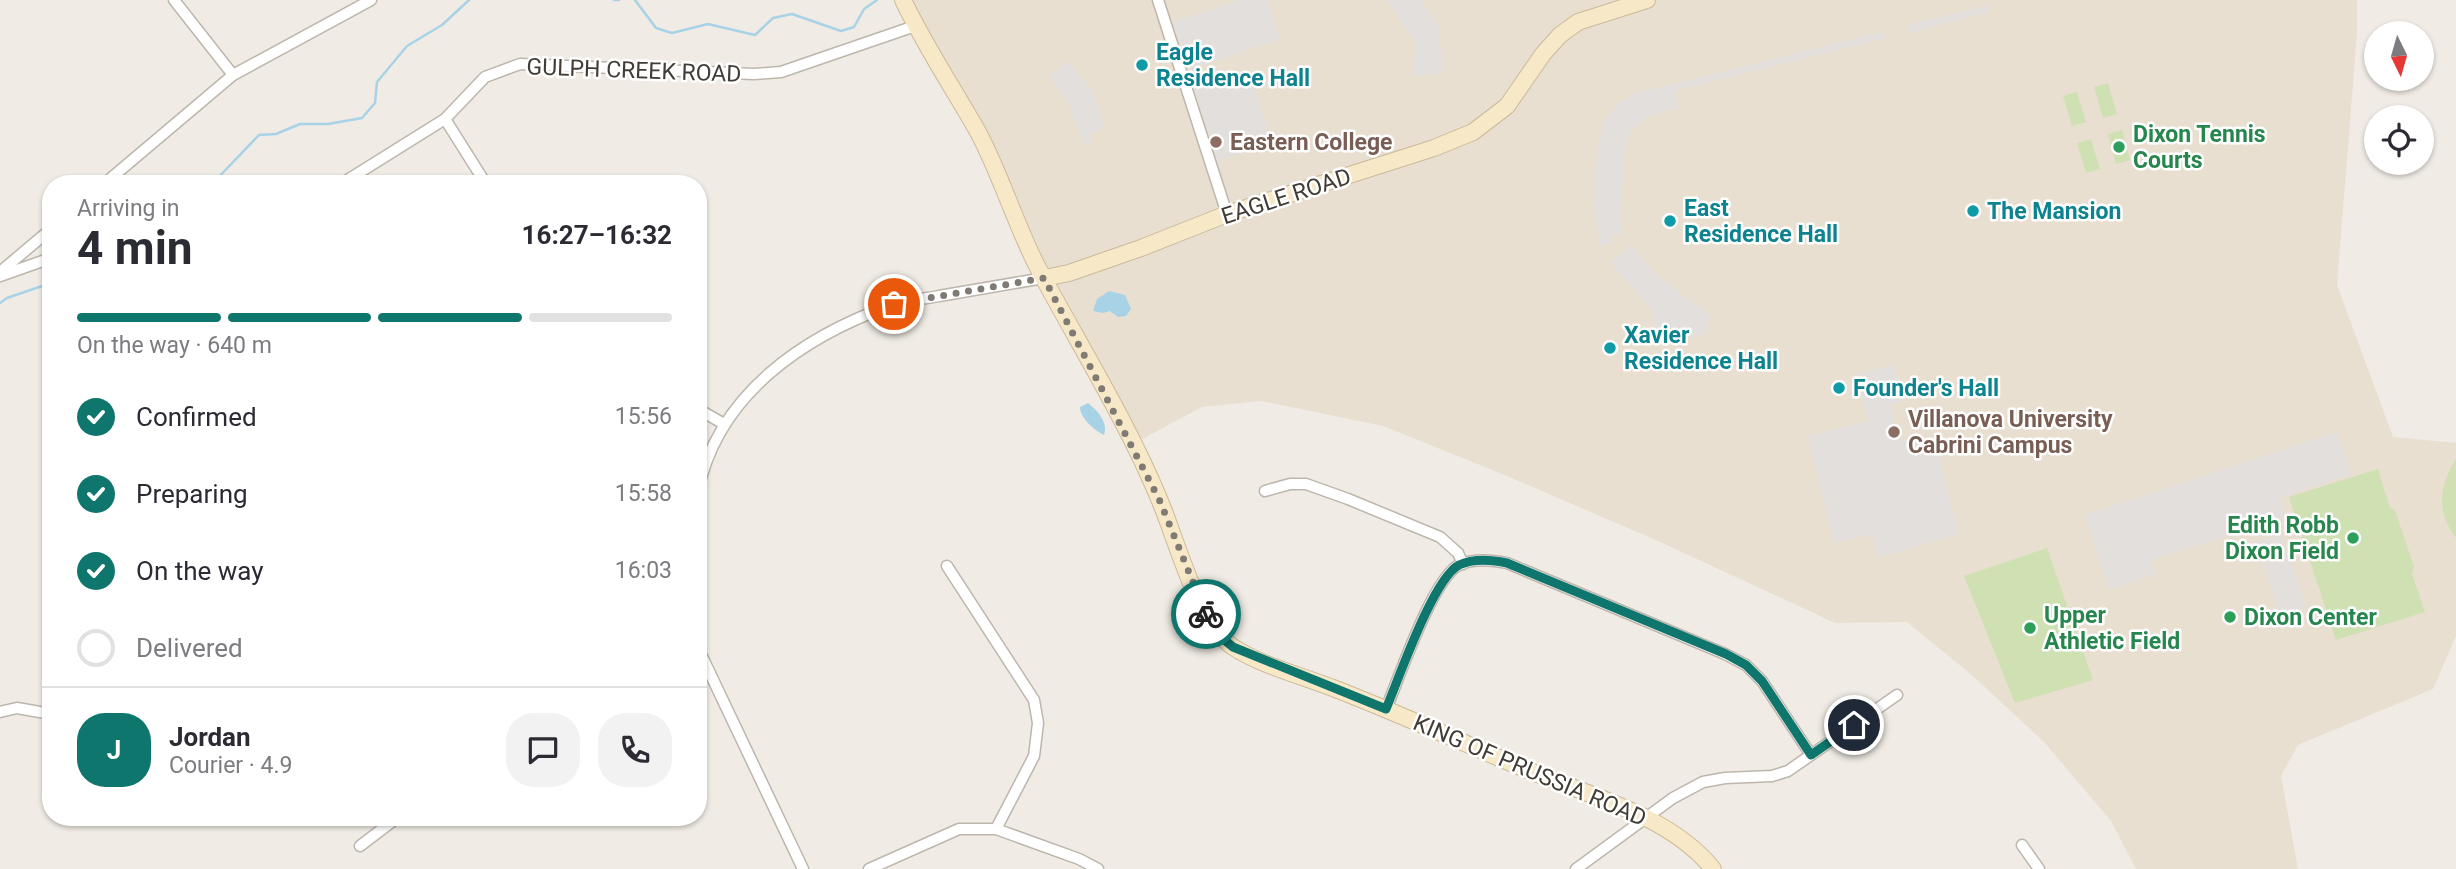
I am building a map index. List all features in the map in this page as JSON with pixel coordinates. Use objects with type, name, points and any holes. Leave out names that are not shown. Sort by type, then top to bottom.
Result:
[{"type":"street","points":[[174,0],[233,75]]},
{"type":"street","points":[[115,175],[233,75],[371,0]]},
{"type":"street","name":"KING OF PRUSSIA ROAD","points":[[904,0],[915,26],[980,136],[1044,278],[1159,499],[1199,599],[1221,637],[1233,647],[1253,657],[1386,709],[1646,818],[1684,840],[1713,869]]},
{"type":"street","points":[[1158,0],[1227,214]]},
{"type":"street","name":"EAGLE ROAD","points":[[1044,278],[1069,273],[1227,214],[1434,148],[1473,132],[1507,106],[1543,54],[1560,35],[1578,22],[1647,0]]},
{"type":"street","name":"GULPH CREEK ROAD","points":[[355,175],[444,119],[485,77],[520,64],[754,74],[781,72],[915,26]]},
{"type":"street","points":[[444,119],[480,175]]},
{"type":"street","points":[[0,274],[42,237]]},
{"type":"street","points":[[0,274],[42,261]]},
{"type":"street","points":[[707,463],[723,424],[772,369],[821,336],[894,304],[1044,278]]},
{"type":"street","points":[[707,414],[723,424]]},
{"type":"street","points":[[1265,491],[1290,484],[1306,484],[1348,499],[1440,537],[1458,553],[1463,564]]},
{"type":"street","points":[[1386,709],[1437,588],[1463,564],[1493,560],[1507,563],[1726,654],[1746,665],[1762,681],[1811,755]]},
{"type":"street","points":[[947,566],[1034,700],[1038,723],[1034,756],[996,829]]},
{"type":"street","points":[[707,667],[803,869]]},
{"type":"street","points":[[1576,869],[1672,798],[1703,782],[1772,776],[1788,771],[1897,695]]},
{"type":"street","points":[[0,712],[17,708],[42,712]]},
{"type":"street","points":[[360,846],[386,826]]},
{"type":"street","points":[[869,869],[959,829],[996,829],[1079,859],[1098,869]]},
{"type":"street","points":[[2022,845],[2039,869]]},
{"type":"shaded area","name":"Villanova University Cabrini Campus","points":[[903,0],[1647,0],[1631,6],[1655,0],[2357,0],[2357,33],[2337,285],[2393,437],[2456,443],[2456,636],[2433,689],[2298,745],[2281,776],[2298,869],[2136,869],[2111,821],[2044,742],[1973,676],[1907,622],[1835,623],[1660,542],[1383,426],[1261,401],[1202,407],[1133,444]]},
{"type":"shaded area","points":[[1241,0],[1266,0],[1280,39],[1190,69],[1174,22]]},
{"type":"shaded area","points":[[1387,0],[1421,0],[1439,26],[1442,74],[1414,76],[1415,42]]},
{"type":"shaded area","points":[[1988,5],[1989,12],[1909,33],[1907,25]]},
{"type":"shaded area","points":[[1882,32],[1885,38],[1674,91],[1679,107],[1645,118],[1632,129],[1625,143],[1620,219],[1623,233],[1610,236],[1612,243],[1600,246],[1594,207],[1597,153],[1604,122],[1619,103],[1640,92]]},
{"type":"shaded area","points":[[1068,61],[1092,90],[1105,128],[1090,133],[1092,142],[1083,144],[1069,104],[1049,76]]},
{"type":"shaded area","points":[[1249,71],[1269,135],[1255,139],[1258,148],[1217,161],[1194,88]]},
{"type":"shaded area","points":[[1630,245],[1659,277],[1711,317],[1706,323],[1710,329],[1702,335],[1688,339],[1686,331],[1656,330],[1654,315],[1648,305],[1611,263]]},
{"type":"shaded area","points":[[1894,365],[1903,401],[1890,404],[1899,442],[1906,440],[1910,454],[1937,448],[1958,534],[1878,558],[1872,534],[1834,543],[1808,436],[1868,421],[1857,374]]},
{"type":"shaded area","points":[[2337,432],[2351,474],[2279,498],[2285,517],[2151,560],[2156,574],[2109,590],[2085,515]]},
{"type":"shaded area","points":[[2281,535],[2306,606],[2280,614],[2256,543]]},
{"type":"green space","name":"Dixon Tennis Courts","points":[[2108,83],[2117,114],[2103,118],[2094,87]]},
{"type":"green space","name":"Dixon Tennis Courts","points":[[2077,92],[2086,122],[2072,126],[2063,96]]},
{"type":"green space","name":"Dixon Tennis Courts","points":[[2122,130],[2130,160],[2116,164],[2108,134]]},
{"type":"green space","name":"Dixon Tennis Courts","points":[[2091,139],[2100,169],[2086,173],[2077,143]]},
{"type":"green space","points":[[2456,459],[2456,538],[2445,518],[2442,499],[2446,479]]},
{"type":"green space","name":"Edith Robb Dixon Field","points":[[2378,469],[2390,508],[2395,510],[2414,567],[2412,574],[2425,612],[2336,640],[2289,497]]},
{"type":"green space","name":"Upper Athletic Field","points":[[2047,548],[2093,680],[2015,703],[1964,576]]},
{"type":"water","points":[[1109,291],[1125,295],[1131,309],[1126,316],[1118,317],[1110,311],[1093,311],[1097,299]]},
{"type":"water","points":[[1088,403],[1104,421],[1104,435],[1092,427],[1082,415],[1080,407]]},
{"type":"waterway","points":[[221,175],[259,135],[276,134],[300,124],[328,124],[362,118],[375,103],[377,82],[407,46],[442,25],[469,0]]},
{"type":"waterway","points":[[614,0],[619,0]]},
{"type":"waterway","points":[[635,0],[656,28],[672,33],[708,24],[755,35],[773,18],[792,14],[841,31],[854,27],[864,9],[877,0]]},
{"type":"waterway","points":[[0,303],[42,286]]},
{"type":"way so far","points":[[894,304],[1044,278],[1159,499],[1206,614]]},
{"type":"place","name":"Eagle Residence Hall","points":[[1142,65]]},
{"type":"place","name":"Eastern College","points":[[1216,142]]},
{"type":"place","name":"Dixon Tennis Courts","points":[[2119,147]]},
{"type":"place","name":"The Mansion","points":[[1973,211]]},
{"type":"place","name":"East Residence Hall","points":[[1670,221]]},
{"type":"place","name":"Xavier Residence Hall","points":[[1610,348]]},
{"type":"place","name":"Founder's Hall","points":[[1839,388]]},
{"type":"place","name":"Villanova University Cabrini Campus","points":[[1894,432]]},
{"type":"place","name":"Edith Robb Dixon Field","points":[[2353,538]]},
{"type":"place","name":"Dixon Center","points":[[2230,617]]},
{"type":"place","name":"Upper Athletic Field","points":[[2030,628]]},
{"type":"route","points":[[1206,614],[1221,637],[1233,647],[1386,709],[1437,588],[1458,566],[1493,560],[1507,563],[1726,654],[1746,665],[1762,681],[1811,755],[1854,725]]}]
